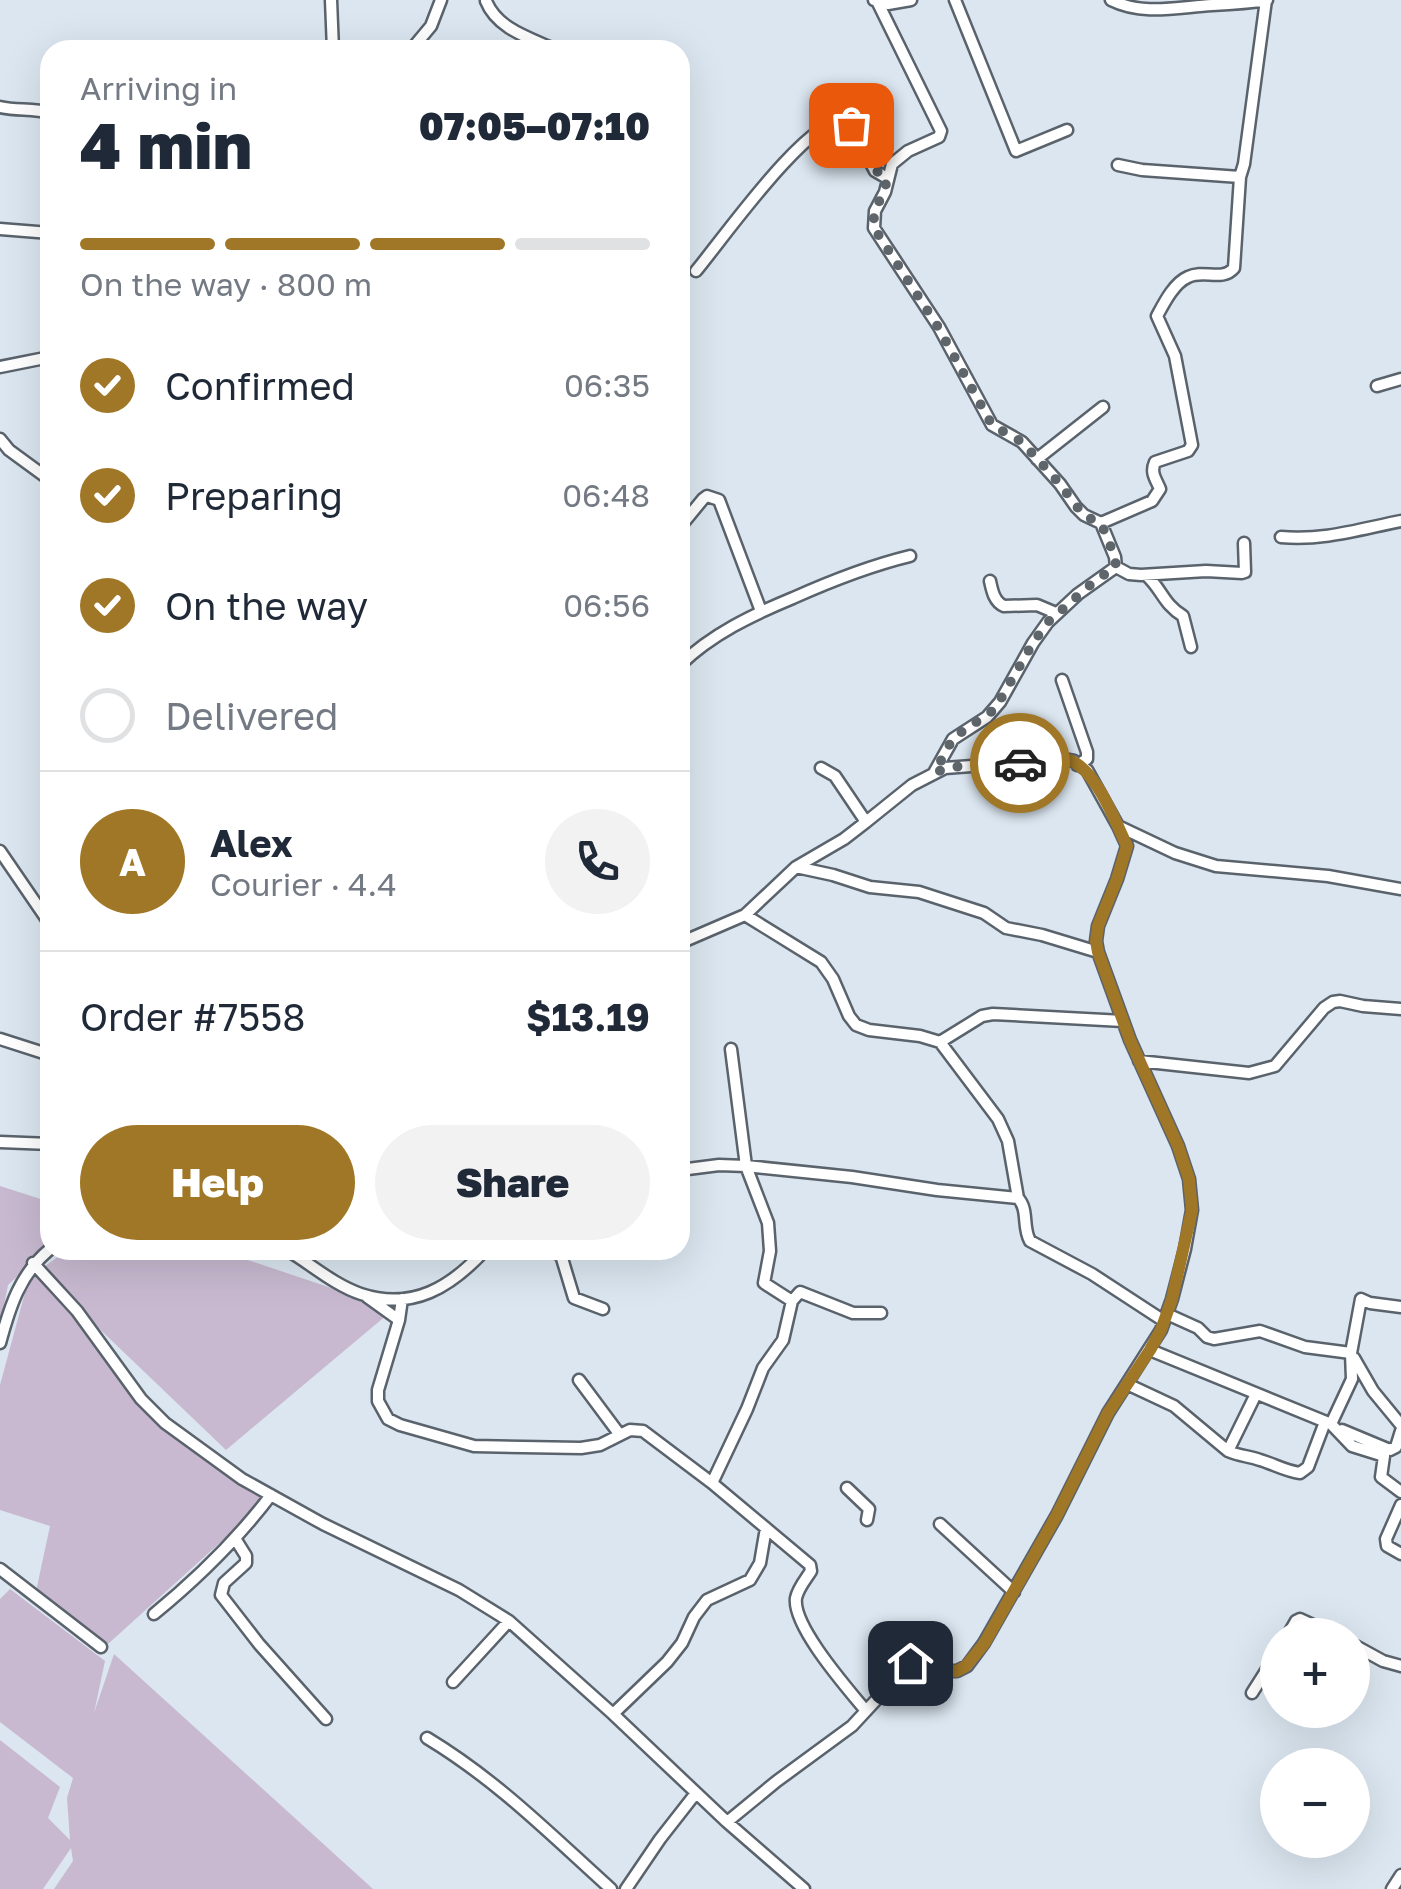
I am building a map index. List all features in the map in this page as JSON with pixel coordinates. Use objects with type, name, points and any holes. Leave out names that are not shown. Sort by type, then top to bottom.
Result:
[{"type":"street","points":[[331,0],[333,40]]},
{"type":"street","points":[[420,40],[432,26],[441,0]]},
{"type":"street","points":[[476,0],[494,0]]},
{"type":"street","points":[[876,1],[888,4],[911,0]]},
{"type":"street","points":[[954,0],[1016,151],[1067,130]]},
{"type":"street","points":[[1101,523],[1152,501],[1160,488],[1154,478],[1155,462],[1188,451],[1192,445],[1176,356],[1157,316],[1176,287],[1189,276],[1225,276],[1234,268],[1240,177],[1266,0],[1162,10],[1134,8],[1111,0]]},
{"type":"street","points":[[486,1],[498,20],[537,40]]},
{"type":"street","points":[[876,1],[942,131],[937,138],[894,160],[875,211],[874,228],[938,327],[988,419],[1022,442],[1084,516],[1101,523],[1116,567]]},
{"type":"street","points":[[0,107],[40,110]]},
{"type":"street","points":[[696,272],[796,150],[838,119],[846,119],[851,125],[875,170],[887,178]]},
{"type":"street","points":[[1118,164],[1142,170],[1240,177]]},
{"type":"street","points":[[0,230],[40,232]]},
{"type":"street","points":[[0,367],[40,359]]},
{"type":"street","points":[[1377,386],[1401,379]]},
{"type":"street","points":[[1037,459],[1103,407]]},
{"type":"street","points":[[0,439],[40,472]]},
{"type":"street","points":[[690,514],[707,496],[719,500],[761,611]]},
{"type":"street","points":[[1281,536],[1314,538],[1401,521]]},
{"type":"street","points":[[1116,567],[1129,574],[1242,574],[1244,543]]},
{"type":"street","points":[[690,658],[713,638],[761,611],[854,572],[910,556]]},
{"type":"street","points":[[935,772],[953,738],[995,709],[1033,643],[1056,613],[1116,567]]},
{"type":"street","points":[[1146,574],[1164,601],[1183,616],[1191,647]]},
{"type":"street","points":[[990,581],[999,604],[1037,605],[1056,613]]},
{"type":"street","points":[[1062,680],[1087,748],[1087,759],[1076,765]]},
{"type":"street","points":[[690,939],[745,916],[796,868],[844,839],[912,785],[935,772],[960,766],[1074,761],[1088,770],[1127,846],[1096,934],[1098,952],[1139,1061],[1178,1146],[1192,1194],[1189,1228],[1166,1318],[1090,1446],[1057,1515],[984,1644],[957,1671],[924,1658],[914,1659],[852,1726],[727,1822]]},
{"type":"street","points":[[821,768],[835,776],[866,822]]},
{"type":"street","points":[[1118,826],[1175,854],[1216,866],[1328,876],[1401,888]]},
{"type":"street","points":[[0,852],[40,910]]},
{"type":"street","points":[[796,868],[870,888],[919,892],[984,913],[1006,928],[1098,952]]},
{"type":"street","points":[[745,916],[821,962],[834,979],[848,1016],[856,1025],[940,1042],[998,1120],[1008,1140],[1030,1240],[1166,1318],[1198,1328],[1207,1337],[1260,1331],[1305,1347],[1351,1353]]},
{"type":"street","points":[[1139,1061],[1250,1073],[1275,1066],[1333,1002],[1401,1009]]},
{"type":"street","points":[[940,1042],[982,1016],[993,1014],[1123,1022]]},
{"type":"street","points":[[0,1039],[40,1052]]},
{"type":"street","points":[[730,1049],[746,1166],[768,1224],[770,1251],[764,1283],[792,1301]]},
{"type":"street","points":[[0,1142],[40,1144]]},
{"type":"street","points":[[690,1169],[746,1166],[1018,1198]]},
{"type":"street","points":[[0,1342],[21,1282],[40,1257]]},
{"type":"street","points":[[303,1260],[399,1320]]},
{"type":"street","points":[[362,1294],[389,1299],[424,1295],[449,1283],[476,1260]]},
{"type":"street","points":[[563,1260],[574,1298],[602,1308]]},
{"type":"street","points":[[33,1263],[77,1311],[141,1399],[194,1446],[242,1479],[340,1533],[459,1590],[509,1621],[804,1889]]},
{"type":"street","points":[[712,1482],[762,1368],[783,1340],[792,1301],[800,1292],[853,1313],[880,1313]]},
{"type":"street","points":[[402,1299],[378,1390],[378,1401],[388,1419],[474,1446],[495,1448],[600,1446],[630,1430],[643,1431],[712,1482],[810,1565],[812,1571],[797,1592],[796,1608],[817,1648],[866,1711]]},
{"type":"street","points":[[1126,1384],[1174,1406],[1238,1456],[1300,1473],[1308,1467],[1352,1379],[1351,1353],[1361,1299],[1401,1307]]},
{"type":"street","points":[[1150,1350],[1390,1450],[1396,1447],[1401,1428],[1351,1353]]},
{"type":"street","points":[[579,1380],[620,1436]]},
{"type":"street","points":[[1228,1450],[1256,1394]]},
{"type":"street","points":[[1331,1425],[1352,1446],[1384,1456],[1381,1477],[1401,1492]]},
{"type":"street","points":[[847,1488],[869,1509],[867,1520]]},
{"type":"street","points":[[154,1614],[194,1582],[236,1540],[271,1495]]},
{"type":"street","points":[[1401,1505],[1386,1539],[1387,1546],[1401,1554]]},
{"type":"street","points":[[940,1524],[1014,1592]]},
{"type":"street","points":[[613,1714],[667,1662],[707,1600],[750,1580],[762,1556],[766,1528]]},
{"type":"street","points":[[236,1540],[246,1556],[246,1564],[224,1583],[222,1595],[259,1644],[326,1719]]},
{"type":"street","points":[[0,1569],[101,1647]]},
{"type":"street","points":[[454,1682],[509,1621]]},
{"type":"street","points":[[1370,1654],[1401,1666]]},
{"type":"street","points":[[1252,1693],[1260,1680]]},
{"type":"street","points":[[427,1738],[484,1775],[610,1889]]},
{"type":"street","points":[[626,1889],[696,1793]]},
{"type":"street","points":[[1392,1889],[1401,1876]]},
{"type":"shaded area","points":[[0,1186],[40,1199],[40,1255],[8,1285],[0,1325]]},
{"type":"shaded area","points":[[54,1260],[248,1260],[394,1309],[226,1450],[41,1273],[126,1390],[266,1501],[108,1644],[35,1596],[50,1526],[0,1510],[0,1385],[33,1263],[39,1270]]},
{"type":"shaded area","points":[[10,1589],[105,1661],[94,1713],[114,1654],[373,1889],[54,1889],[73,1861],[71,1848],[43,1889],[0,1889],[0,1740],[60,1787],[48,1818],[70,1840],[67,1798],[73,1778],[0,1722],[0,1599]]},
{"type":"way so far","points":[[851,125],[875,170],[887,178],[875,211],[874,228],[938,327],[988,419],[1022,442],[1084,516],[1101,523],[1115,557],[1116,567],[1048,622],[995,709],[953,738],[935,772],[960,766],[1020,763]]},
{"type":"route","points":[[910,1663],[920,1657],[957,1671],[984,1644],[1057,1515],[1108,1413],[1161,1330],[1185,1250],[1192,1210],[1184,1162],[1130,1040],[1098,952],[1098,926],[1127,846],[1088,770],[1063,759],[1020,763]]}]
